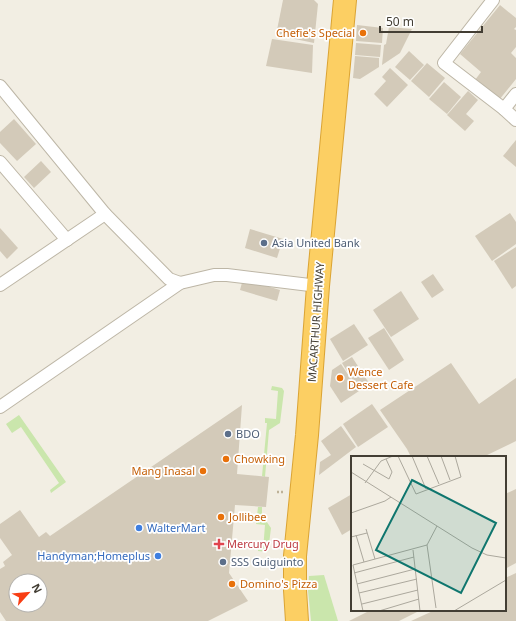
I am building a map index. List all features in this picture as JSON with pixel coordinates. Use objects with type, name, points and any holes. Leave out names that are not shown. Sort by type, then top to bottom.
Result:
[{"type":"highway","name":"MACARTHUR HIGHWAY","points":[[296,621],[295,556],[307,435],[312,286],[332,0]]},
{"type":"highway","name":"MACARTHUR HIGHWAY","points":[[283,621],[281,588],[282,555],[294,433],[303,313],[312,286],[345,0]]},
{"type":"street","points":[[493,0],[444,63],[516,120]]},
{"type":"street","points":[[0,86],[105,214],[169,279],[180,283]]},
{"type":"street","points":[[504,109],[516,94]]},
{"type":"street","points":[[0,162],[67,240]]},
{"type":"street","points":[[1,283],[105,214]]},
{"type":"street","points":[[0,407],[180,283],[214,275],[227,275],[312,286]]},
{"type":"green space","points":[[272,386],[282,388],[284,391],[280,423],[269,430],[265,477],[262,476],[267,423],[265,423],[265,418],[276,419],[278,391],[271,390]]},
{"type":"green space","points":[[19,415],[66,482],[51,493],[50,490],[59,483],[21,427],[12,433],[6,424]]},
{"type":"green space","points":[[258,507],[262,507],[262,515],[271,528],[268,552],[258,551],[258,549],[263,550],[265,525],[256,524]]},
{"type":"green space","points":[[324,575],[338,621],[311,621],[308,591],[309,576]]},
{"type":"building","points":[[283,0],[314,0],[318,4],[314,43],[276,35]]},
{"type":"building","points":[[500,5],[516,18],[516,27],[514,29],[516,30],[516,47],[511,53],[516,58],[516,79],[499,100],[475,80],[481,72],[460,54]]},
{"type":"building","points":[[357,25],[383,28],[382,43],[356,41]]},
{"type":"building","points":[[389,27],[412,29],[400,53],[382,65],[384,45],[386,44]]},
{"type":"building","points":[[272,39],[313,45],[312,73],[266,66]]},
{"type":"building","points":[[356,43],[381,45],[380,57],[355,55]]},
{"type":"building","points":[[409,51],[424,65],[410,80],[395,67]]},
{"type":"building","points":[[355,56],[379,58],[379,67],[360,79],[353,78]]},
{"type":"building","points":[[427,63],[445,78],[429,97],[411,81]]},
{"type":"building","points":[[390,68],[408,85],[387,107],[374,94],[386,81],[382,77]]},
{"type":"building","points":[[444,82],[461,97],[447,114],[429,99]]},
{"type":"building","points":[[468,91],[478,100],[466,114],[474,121],[465,131],[447,115]]},
{"type":"building","points":[[14,119],[36,144],[17,161],[0,143],[0,132]]},
{"type":"building","points":[[516,140],[516,167],[503,156]]},
{"type":"building","points":[[41,161],[51,172],[34,188],[24,177]]},
{"type":"building","points":[[510,213],[516,222],[516,244],[492,261],[475,236]]},
{"type":"building","points":[[0,228],[18,248],[7,259],[0,251]]},
{"type":"building","name":"Asia United Bank","points":[[250,229],[283,239],[277,258],[245,248]]},
{"type":"building","points":[[516,247],[516,286],[512,289],[494,261]]},
{"type":"building","points":[[433,274],[444,290],[432,298],[421,282]]},
{"type":"building","points":[[243,279],[280,290],[277,301],[240,290]]},
{"type":"building","points":[[401,291],[419,319],[391,337],[373,310]]},
{"type":"building","points":[[354,324],[368,345],[343,361],[330,339]]},
{"type":"building","points":[[384,328],[404,360],[389,370],[368,338]]},
{"type":"building","points":[[352,357],[369,383],[358,389],[342,363]]},
{"type":"building","points":[[451,363],[479,404],[516,378],[516,441],[485,456],[410,456],[380,410]]},
{"type":"building","name":"Wence Dessert Cafe","points":[[341,364],[359,391],[341,403],[330,386],[332,370]]},
{"type":"building","points":[[372,404],[388,427],[358,447],[343,424]]},
{"type":"building","points":[[242,405],[237,474],[269,477],[266,507],[235,505],[229,573],[248,601],[208,621],[6,621],[0,612],[0,569],[5,566],[3,562],[12,555],[0,538],[0,524],[20,510],[39,537],[46,532],[50,536]]},
{"type":"building","points":[[341,426],[356,447],[319,475],[320,462],[331,455],[321,441]]},
{"type":"building","points":[[516,489],[516,563],[506,568],[506,494]]},
{"type":"building","points":[[351,495],[351,530],[342,535],[328,508]]},
{"type":"building","points":[[516,573],[516,621],[411,621],[433,611],[506,611],[506,578]]},
{"type":"building","points":[[369,611],[419,611],[399,621],[349,621]]},
{"type":"place","name":"Chefie's Special","points":[[363,33]]},
{"type":"place","name":"Asia United Bank","points":[[264,243]]},
{"type":"place","name":"Wence Dessert Cafe","points":[[340,378]]},
{"type":"place","name":"BDO","points":[[228,434]]},
{"type":"place","name":"Chowking","points":[[226,459]]},
{"type":"place","name":"Mang Inasal","points":[[203,471]]},
{"type":"place","name":"Jollibee","points":[[221,517]]},
{"type":"place","name":"WalterMart","points":[[139,528]]},
{"type":"place","name":"Mercury Drug","points":[[219,544]]},
{"type":"place","name":"Handyman;Homeplus","points":[[158,556]]},
{"type":"place","name":"SSS Guiguinto","points":[[223,562]]},
{"type":"place","name":"Domino's Pizza","points":[[232,584]]}]
